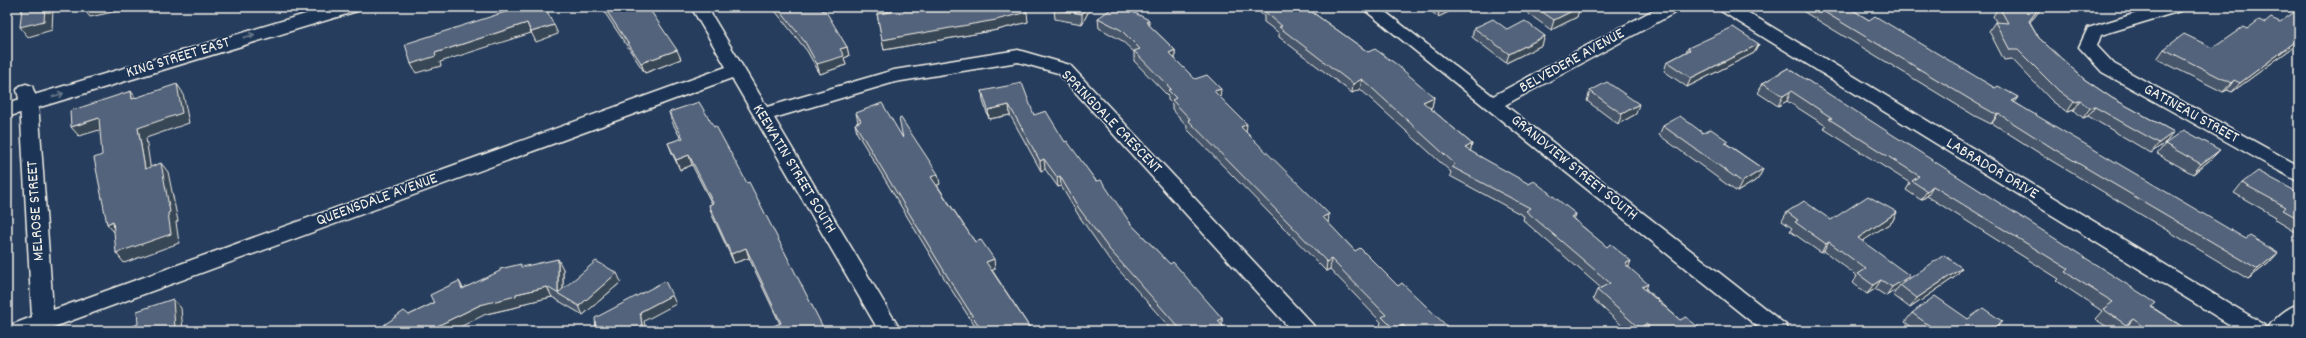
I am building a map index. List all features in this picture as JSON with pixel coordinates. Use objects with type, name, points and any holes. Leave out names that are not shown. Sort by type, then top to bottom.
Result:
[{"type":"main road","name":"KING STREET EAST","points":[[7,110],[21,97],[302,7]]},
{"type":"main road","name":"KING STREET EAST","points":[[21,97],[350,7]]},
{"type":"street","name":"KEEWATIN STREET SOUTH","points":[[698,7],[890,331]]},
{"type":"street","name":"GRANDVIEW STREET SOUTH","points":[[1369,7],[1778,331]]},
{"type":"street","name":"BELVEDERE AVENUE","points":[[1493,104],[1672,7]]},
{"type":"street","name":"LABRADOR DRIVE","points":[[1728,7],[2257,331]]},
{"type":"street","name":"GATINEAU STREET","points":[[2174,7],[2094,32],[2088,47],[2108,68],[2299,175]]},
{"type":"street","name":"SPRINGDALE CRESCENT","points":[[762,115],[894,76],[1018,56],[1064,69],[1304,331]]},
{"type":"street","name":"QUEENSDALE AVENUE","points":[[19,331],[44,326],[736,70]]},
{"type":"street","name":"MELROSE STREET","points":[[21,97],[44,326]]},
{"type":"street","points":[[2277,331],[2299,312]]},
{"type":"building","points":[[22,7],[45,7],[44,21],[20,27]]},
{"type":"building","points":[[521,7],[545,7],[554,25],[531,32],[527,23],[435,53],[436,56],[411,64],[405,44]]},
{"type":"building","points":[[604,7],[648,7],[677,50],[641,63]]},
{"type":"building","points":[[777,7],[820,7],[823,11],[825,10],[847,47],[840,49],[844,56],[817,64],[805,42]]},
{"type":"building","points":[[889,7],[1025,7],[1027,12],[996,20],[882,40],[877,14],[892,12]]},
{"type":"building","points":[[1055,7],[1086,7],[1082,14],[1054,9]]},
{"type":"building","points":[[1114,7],[1123,7],[1149,20],[1146,22],[1175,50],[1169,53],[1195,79],[1207,75],[1221,89],[1214,91],[1247,124],[1241,127],[1329,214],[1323,217],[1355,251],[1360,248],[1398,286],[1402,283],[1452,331],[1409,331],[1403,325],[1395,330],[1382,317],[1386,315],[1331,259],[1327,262],[1188,120],[1190,119],[1172,100],[1176,98],[1168,90],[1171,89],[1134,51],[1140,49],[1121,30],[1098,18]]},
{"type":"building","points":[[1265,7],[1305,7],[1368,52],[1375,49],[1396,64],[1434,97],[1423,102],[1472,144],[1465,148],[1529,184],[1534,181],[1576,214],[1571,217],[1607,247],[1610,244],[1631,261],[1625,264],[1648,284],[1642,287],[1680,320],[1686,317],[1703,331],[1654,331],[1646,324],[1639,328],[1597,290],[1610,283],[1526,211],[1530,208],[1452,167],[1455,164],[1362,79],[1353,84],[1279,27],[1282,26],[1265,12],[1269,10]]},
{"type":"building","points":[[1535,7],[1580,7],[1554,20]]},
{"type":"building","points":[[1816,7],[1848,7],[1869,20],[1875,16],[1995,88],[1998,86],[2018,97],[2012,101],[2246,239],[2250,236],[2278,253],[2258,269],[2054,149],[1999,114],[1997,115],[1981,106]]},
{"type":"building","points":[[1999,7],[2040,7],[2029,21],[2039,38],[2084,79],[2112,98],[2174,132],[2159,143],[2095,107],[2090,108],[2080,101],[2074,102],[2059,91],[2018,50],[2010,50],[1995,22],[2008,23]]},
{"type":"building","points":[[2299,9],[2299,39],[2240,83],[2234,80],[2231,83],[2164,49],[2184,34],[2213,48],[2243,27],[2247,29],[2259,20],[2265,23],[2271,18],[2280,22]]},
{"type":"building","points":[[1493,19],[1508,30],[1525,21],[1545,36],[1509,54],[1474,28]]},
{"type":"building","points":[[1733,27],[1759,44],[1691,78],[1667,62],[1690,50],[1688,48]]},
{"type":"building","points":[[1788,68],[2156,303],[2151,307],[2189,331],[2151,331],[2133,319],[2126,325],[2103,309],[2113,302],[2065,272],[2068,269],[1933,186],[1927,191],[1912,181],[1919,176],[1829,119],[1832,118],[1791,91],[1783,96],[1763,83]]},
{"type":"building","points":[[1607,82],[1639,104],[1622,114],[1590,91]]},
{"type":"building","points":[[1022,83],[1034,115],[1046,111],[1065,142],[1067,141],[1096,181],[1101,180],[1131,224],[1170,264],[1173,262],[1222,318],[1218,321],[1227,331],[1182,331],[1109,249],[1078,207],[1060,176],[1057,177],[1044,159],[1040,161],[1009,105],[988,110],[982,91]]},
{"type":"building","points":[[177,84],[182,113],[138,128],[145,169],[161,163],[170,212],[168,213],[171,234],[116,253],[113,221],[107,224],[94,158],[102,155],[99,118],[71,127],[70,111],[131,91],[132,99]]},
{"type":"building","points":[[699,102],[714,127],[716,126],[747,183],[749,182],[825,331],[769,331],[768,328],[781,323],[746,248],[731,254],[709,205],[713,203],[689,155],[676,160],[668,143],[683,138],[669,112]]},
{"type":"building","points":[[882,103],[903,138],[899,119],[901,118],[938,174],[931,177],[975,242],[981,240],[994,259],[986,262],[1032,331],[982,331],[855,124],[861,121],[856,113]]},
{"type":"building","points":[[1680,116],[1703,133],[1711,129],[1728,141],[1725,143],[1763,169],[1742,182],[1663,126]]},
{"type":"building","points":[[2184,130],[2220,150],[2201,164],[2165,144]]},
{"type":"building","points":[[2258,171],[2299,193],[2299,219],[2283,210],[2286,207],[2242,183]]},
{"type":"building","points":[[1868,196],[1897,212],[1858,238],[1910,276],[1892,287],[1881,280],[1873,285],[1858,274],[1866,269],[1829,242],[1826,244],[1795,222],[1798,220],[1787,212],[1804,201],[1831,220]]},
{"type":"building","points":[[1944,255],[1962,268],[1917,298],[1900,285]]},
{"type":"building","points":[[558,259],[558,293],[596,261],[617,273],[579,306],[547,287],[516,294],[516,296],[480,305],[427,331],[382,331],[387,327],[384,325],[404,311],[409,315],[434,303],[430,295],[459,281],[462,289],[500,271],[500,269],[521,264],[521,267]]},
{"type":"building","points":[[665,281],[672,295],[640,312],[643,331],[596,331],[595,318]]},
{"type":"building","points":[[1935,296],[1968,319],[1983,308],[2002,321],[1990,331],[1947,331],[1943,329],[1937,331],[1912,313]]},
{"type":"building","points":[[173,299],[175,328],[166,331],[128,331],[128,328],[138,324],[137,311]]}]
